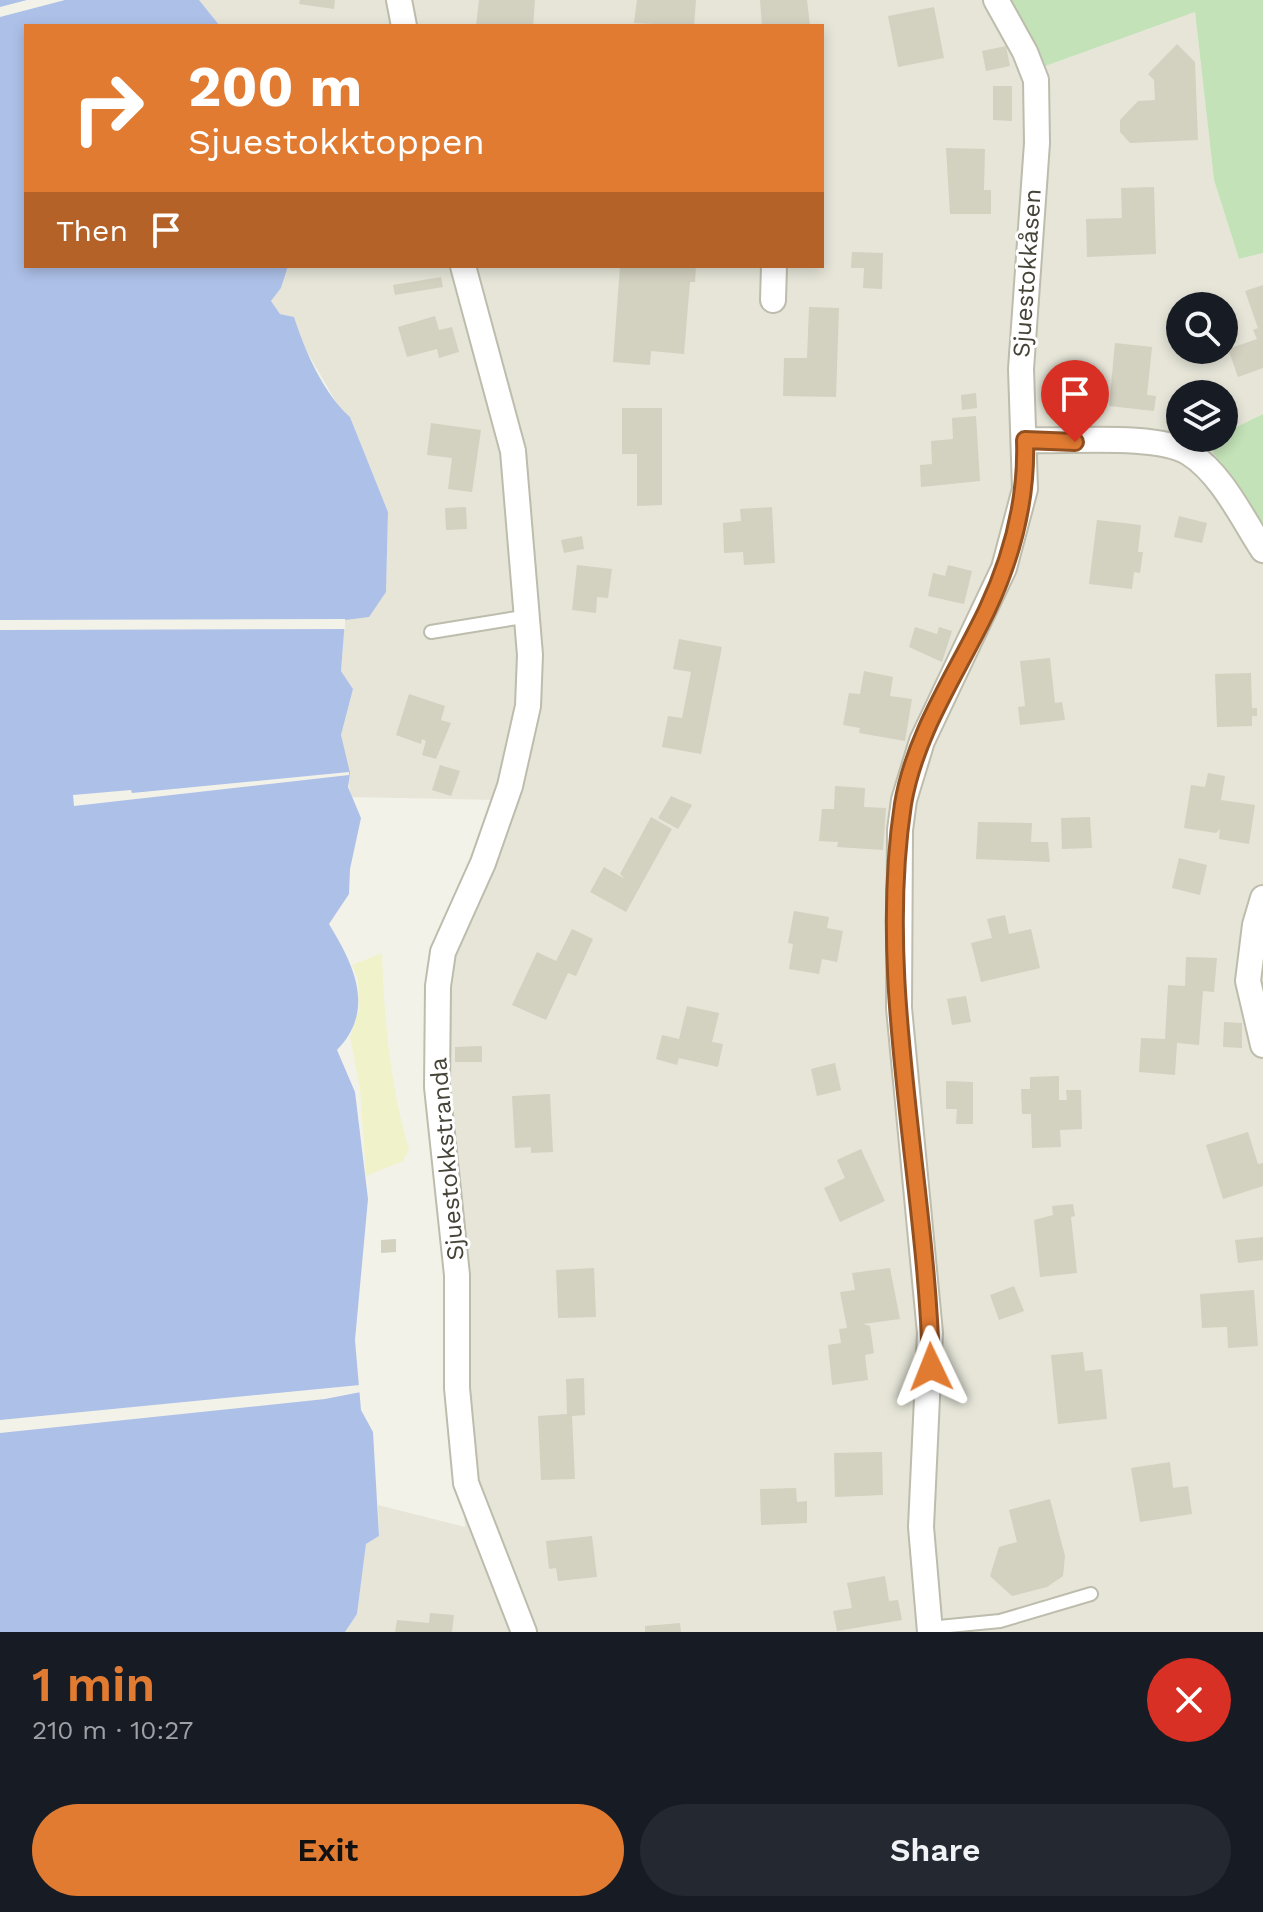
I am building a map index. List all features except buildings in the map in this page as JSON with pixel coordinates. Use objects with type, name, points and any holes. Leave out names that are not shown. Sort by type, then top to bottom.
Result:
[{"type":"street","points":[[399,0],[404,24]]},
{"type":"street","name":"Sjuestokkåsen","points":[[930,1630],[921,1527],[930,1333],[899,1008],[900,830],[904,800],[922,741],[1004,568],[1025,489],[1021,369],[1037,143],[1036,80],[1025,52],[996,0]]},
{"type":"street","name":"Sjuestokkstranda","points":[[464,268],[508,422],[529,616],[528,706],[510,786],[483,863],[443,952],[438,986],[437,1087],[457,1275],[457,1388],[466,1483],[524,1632]]},
{"type":"street","points":[[773,300],[774,268]]},
{"type":"street","points":[[1025,440],[1138,440],[1179,448],[1200,462],[1220,484],[1263,550]]},
{"type":"street","points":[[1263,898],[1255,925],[1248,981],[1263,1045]]},
{"type":"lane","points":[[431,632],[529,616]]},
{"type":"lane","points":[[930,1630],[1000,1621],[1091,1594]]},
{"type":"shaded area","points":[[199,0],[1009,0],[1037,69],[1195,12],[1214,180],[1239,259],[1263,253],[1263,414],[1238,426],[1238,380],[1166,380],[1166,452],[1214,452],[1263,529],[1263,1632],[345,1632],[357,1614],[366,1544],[379,1536],[378,1505],[465,1527],[430,962],[496,800],[351,797],[341,735],[353,689],[341,671],[345,619],[386,592],[388,512],[350,417],[339,407],[302,343],[294,317],[280,314],[271,301],[281,288],[287,268],[824,268],[824,24],[218,24]]},
{"type":"shaded area","points":[[1009,0],[1263,0],[1263,253],[1239,259],[1214,180],[1195,12],[1037,69]]},
{"type":"shaded area","points":[[1263,414],[1263,529],[1213,452],[1238,452],[1238,426]]},
{"type":"sand","points":[[382,953],[389,1052],[409,1149],[403,1161],[366,1176],[360,1088],[350,1037],[359,1009],[358,979],[352,965]]},
{"type":"water","points":[[0,0],[199,0],[218,24],[24,24],[24,268],[287,268],[281,288],[271,301],[280,314],[294,317],[316,371],[331,396],[350,417],[388,512],[386,592],[369,617],[345,620],[341,671],[353,689],[341,735],[350,773],[348,787],[361,818],[350,869],[349,894],[329,924],[346,955],[357,987],[356,1019],[337,1050],[355,1092],[368,1199],[355,1340],[361,1410],[373,1432],[379,1536],[366,1544],[357,1614],[345,1632],[0,1632]]},
{"type":"pier","points":[[27,0],[65,0],[0,17],[0,7]]},
{"type":"pier","points":[[345,619],[345,629],[0,630],[0,620]]},
{"type":"pier","points":[[349,772],[349,775],[74,806],[73,795],[131,790],[132,793]]},
{"type":"pier","points":[[360,1385],[361,1392],[325,1399],[0,1433],[0,1420]]},
{"type":"route","points":[[931,1367],[925,1247],[899,1008],[897,940],[900,830],[904,800],[922,741],[941,697],[987,610],[1004,568],[1025,489],[1025,440],[1075,442]]}]
